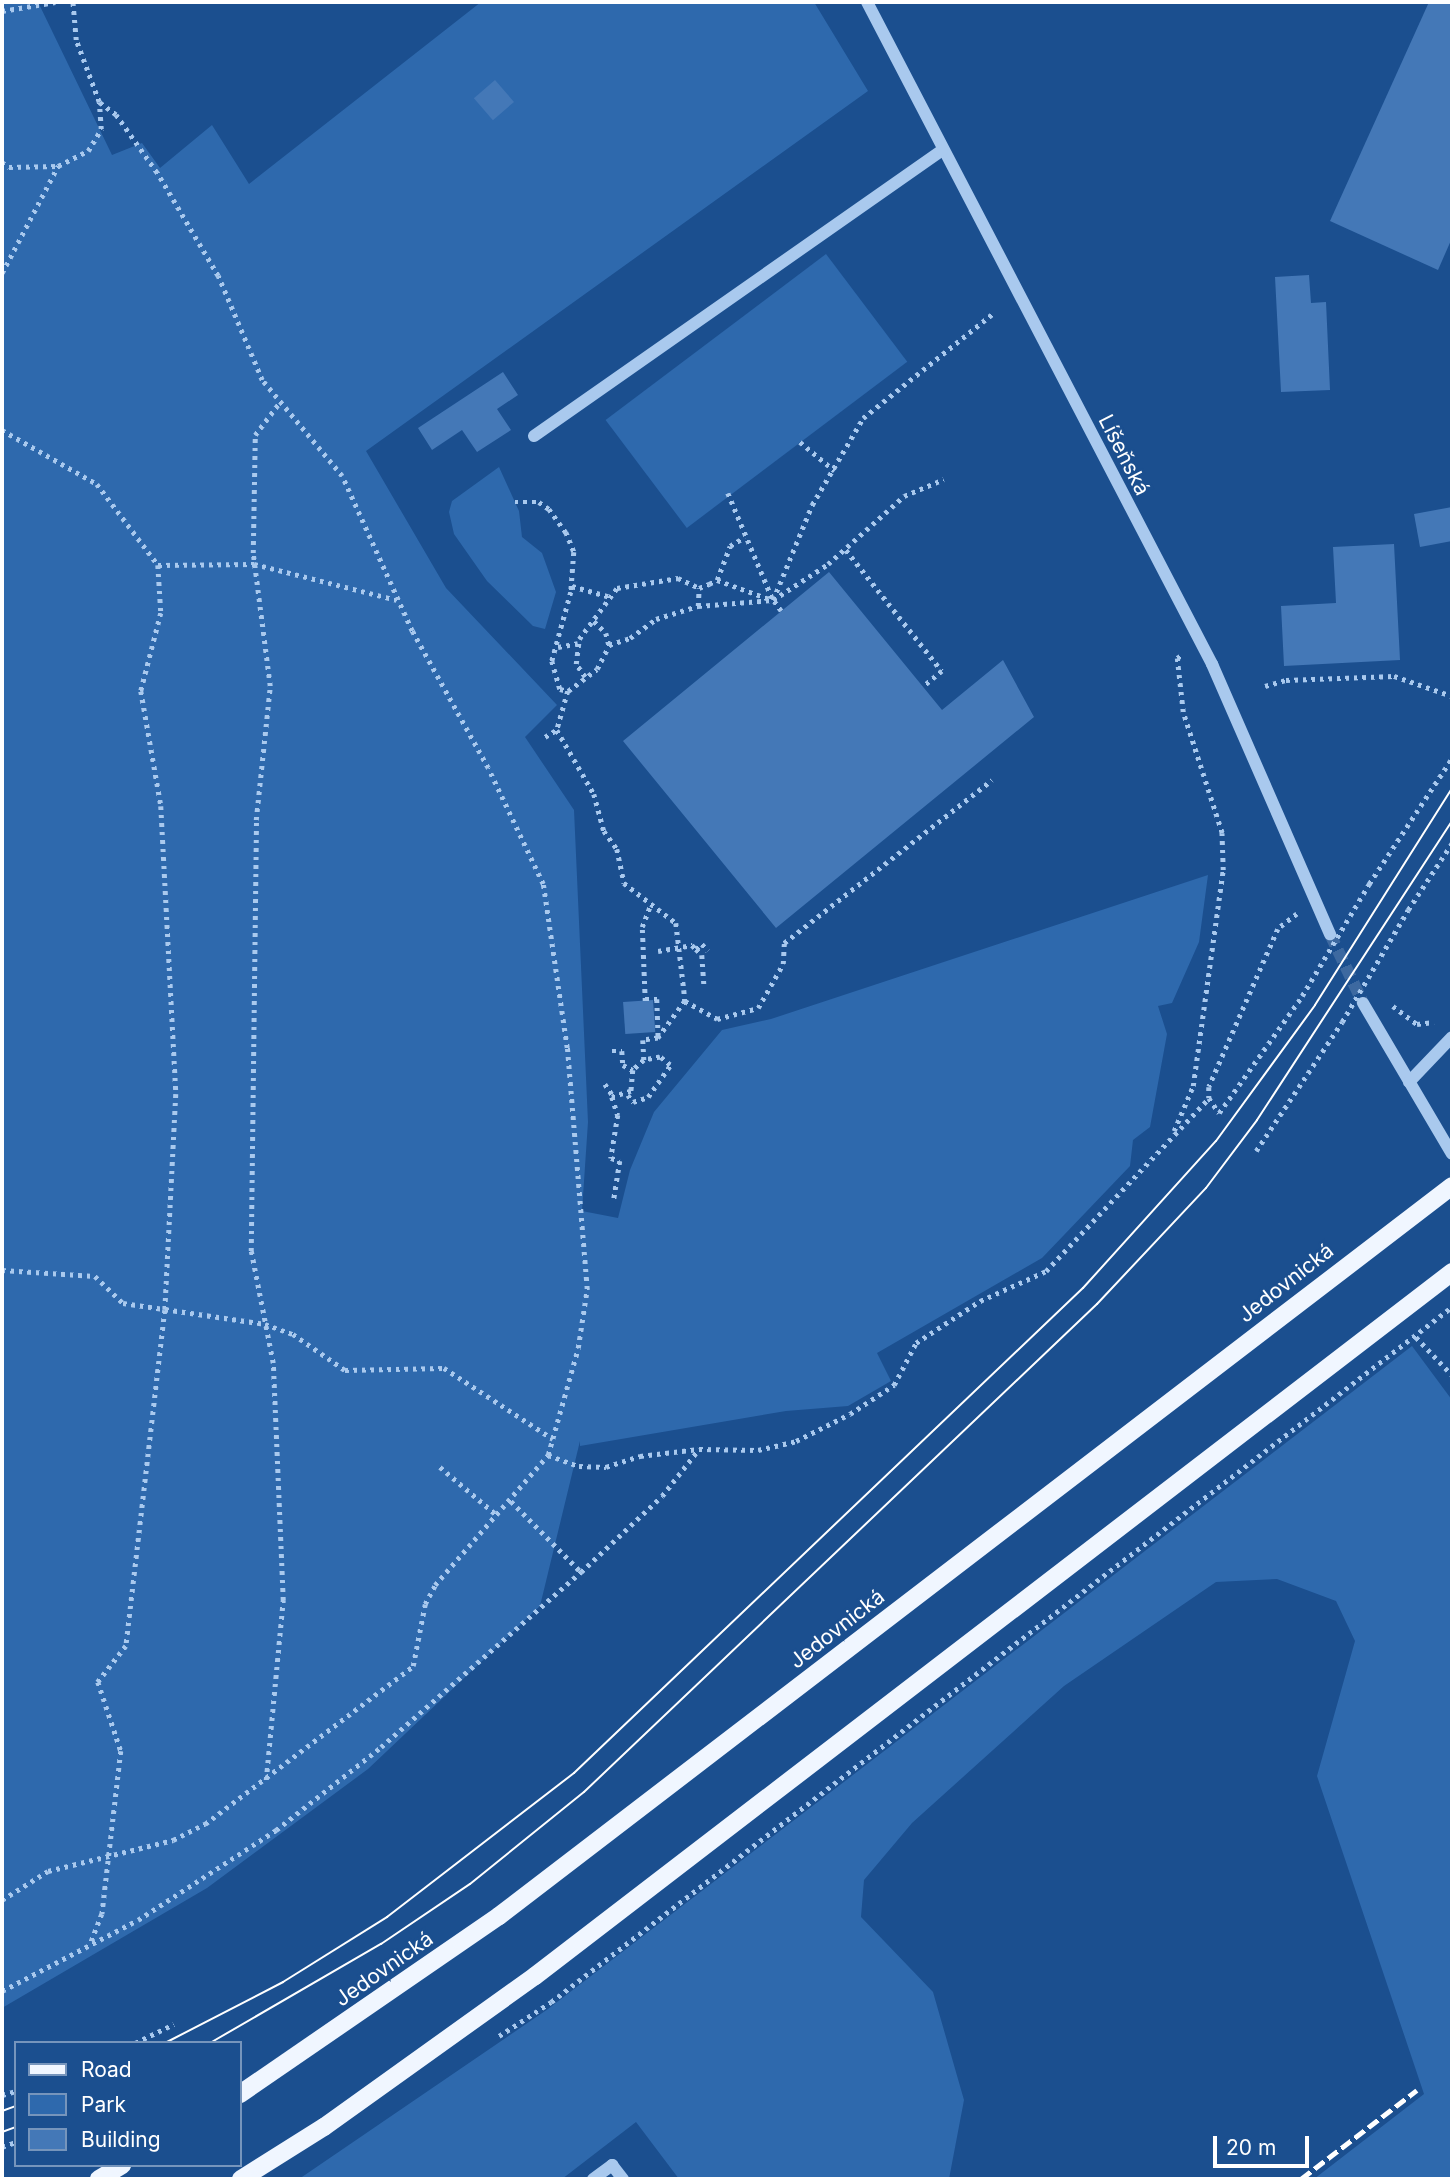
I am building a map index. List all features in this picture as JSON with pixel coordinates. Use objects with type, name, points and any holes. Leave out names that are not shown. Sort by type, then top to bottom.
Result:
[{"type":"main road","name":"Jedovnická","points":[[242,2093],[499,1916],[1452,1186]]},
{"type":"main road","points":[[241,2179],[474,2022],[1452,1272]]},
{"type":"main road","points":[[99,2179],[119,2167]]},
{"type":"street","name":"Líšeňská","points":[[867,2],[1201,645],[1315,907],[1330,934]]},
{"type":"street","points":[[534,436],[942,150]]},
{"type":"street","points":[[1363,1003],[1452,1154]]},
{"type":"street","points":[[1409,1082],[1452,1037]]},
{"type":"street","points":[[593,2179],[612,2165],[623,2179]]},
{"type":"path","points":[[2,11],[55,2]]},
{"type":"path","points":[[2,171],[9,167],[58,166],[88,151],[102,129],[99,102],[76,40],[73,2]]},
{"type":"path","points":[[2,1900],[48,1871],[173,1840],[205,1824],[413,1666],[425,1604],[435,1585],[498,1516],[548,1455],[578,1348],[587,1289],[567,1048],[543,884],[488,768],[398,600],[342,476],[262,380],[218,276],[157,173],[116,116],[99,102]]},
{"type":"path","points":[[2,162],[9,167]]},
{"type":"path","points":[[2,273],[58,166]]},
{"type":"path","points":[[773,600],[812,505],[835,471],[863,418],[995,313]]},
{"type":"path","points":[[266,1780],[283,1600],[273,1363],[251,1251],[250,1113],[256,820],[270,686],[254,564],[255,435],[280,402]]},
{"type":"path","points":[[2,430],[97,484],[158,565],[161,613],[141,691],[161,806],[176,1094],[165,1310],[126,1646],[98,1682],[121,1751],[102,1914],[90,1945]]},
{"type":"path","points":[[800,442],[835,471]]},
{"type":"path","points":[[545,737],[557,730],[568,691],[597,668],[610,645],[630,638],[656,619],[698,606],[773,600],[846,550],[904,496],[944,479]]},
{"type":"path","points":[[728,493],[773,600],[781,611]]},
{"type":"path","points":[[515,502],[539,502],[566,532],[574,552],[572,586],[556,636],[558,647],[553,668],[560,689],[568,691]]},
{"type":"path","points":[[717,580],[730,546],[745,537]]},
{"type":"path","points":[[846,550],[942,671],[923,687]]},
{"type":"path","points":[[158,565],[254,564],[398,600]]},
{"type":"path","points":[[584,677],[576,664],[578,643],[610,597],[622,586],[665,579],[686,579],[699,588]]},
{"type":"path","points":[[699,588],[717,580],[773,600]]},
{"type":"path","points":[[572,586],[610,597]]},
{"type":"path","points":[[698,606],[699,588]]},
{"type":"path","points":[[594,621],[606,633],[610,645]]},
{"type":"path","points":[[558,647],[578,643]]},
{"type":"path","points":[[1172,1134],[1193,1086],[1223,870],[1223,833],[1189,740],[1179,683],[1177,658],[1201,645]]},
{"type":"path","points":[[1265,686],[1286,680],[1394,676],[1452,696]]},
{"type":"path","points":[[557,730],[594,794],[604,831],[617,849],[624,883],[650,906],[676,923],[685,1001],[658,1038],[643,1040]]},
{"type":"path","points":[[1315,907],[1293,916],[1278,929],[1209,1087],[1209,1098],[1219,1113],[1301,996],[1369,884],[1452,758]]},
{"type":"path","points":[[685,1001],[717,1019],[758,1008],[783,964],[784,943],[992,780]]},
{"type":"path","points":[[1256,1151],[1342,1022],[1408,910],[1452,843]]},
{"type":"path","points":[[650,906],[642,927],[645,1000],[657,999],[658,1038]]},
{"type":"path","points":[[696,949],[702,944],[708,951]]},
{"type":"path","points":[[657,951],[692,945],[702,955],[704,986]]},
{"type":"path","points":[[1384,994],[1404,1017],[1417,1024],[1440,1020]]},
{"type":"path","points":[[644,1060],[643,1040],[646,1032]]},
{"type":"path","points":[[612,1051],[622,1051],[623,1065],[633,1070]]},
{"type":"path","points":[[660,1057],[670,1065],[641,1102],[633,1102],[628,1095],[633,1070],[644,1060],[660,1057]]},
{"type":"path","points":[[605,1084],[613,1096],[618,1115],[611,1158],[620,1161],[614,1199]]},
{"type":"path","points":[[613,1096],[628,1095]]},
{"type":"path","points":[[548,1455],[579,1466],[606,1467],[639,1456],[699,1449],[758,1450],[796,1441],[894,1385],[916,1343],[980,1301],[1046,1271],[1172,1134],[1209,1098]]},
{"type":"path","points":[[2,1270],[95,1276],[123,1303],[265,1324],[292,1334],[345,1370],[444,1368],[553,1438]]},
{"type":"path","points":[[1416,1337],[1452,1374]]},
{"type":"path","points":[[2,1991],[90,1945],[276,1830],[381,1747],[581,1572],[662,1496],[699,1449]]},
{"type":"path","points":[[440,1467],[498,1516]]},
{"type":"path","points":[[510,1501],[581,1572]]},
{"type":"path","points":[[139,2041],[174,2024]]},
{"type":"green space","points":[[2,2],[38,2],[112,155],[142,143],[160,168],[212,125],[249,184],[481,2],[814,2],[868,91],[366,451],[446,588],[557,705],[525,737],[574,810],[588,1122],[582,1211],[618,1218],[630,1170],[654,1112],[722,1030],[771,1019],[1208,875],[1199,942],[1172,1003],[1158,1006],[1167,1034],[1150,1127],[1133,1140],[1130,1166],[1042,1258],[877,1353],[891,1381],[848,1406],[786,1411],[580,1446],[580,1441],[540,1606],[368,1769],[207,1888],[2,2008]]},
{"type":"green space","points":[[826,254],[907,362],[687,528],[606,420]]},
{"type":"green space","points":[[499,467],[519,511],[522,537],[542,553],[556,592],[545,629],[533,626],[487,581],[454,534],[449,512],[452,501]]},
{"type":"green space","points":[[1412,1346],[1452,1400],[1452,2179],[1314,2179],[1424,2094],[1317,1776],[1355,1641],[1336,1601],[1277,1579],[1216,1582],[1064,1686],[912,1823],[864,1880],[861,1917],[933,1992],[964,2100],[949,2179],[679,2179],[636,2122],[562,2179],[299,2179],[548,2009]]},
{"type":"building","points":[[1429,2],[1452,2],[1452,238],[1438,270],[1330,221]]},
{"type":"building","points":[[495,80],[514,102],[493,120],[474,98]]},
{"type":"building","points":[[1309,275],[1311,303],[1326,302],[1330,390],[1281,392],[1275,277]]},
{"type":"building","points":[[503,372],[518,395],[497,409],[511,430],[477,452],[462,430],[432,450],[418,428]]},
{"type":"building","points":[[1452,507],[1452,541],[1420,547],[1414,514]]},
{"type":"building","points":[[1394,544],[1400,660],[1284,666],[1281,606],[1336,603],[1333,547]]},
{"type":"building","points":[[829,572],[942,710],[1003,660],[1034,717],[776,928],[623,741]]},
{"type":"building","points":[[653,1000],[655,1032],[625,1034],[623,1002]]},
{"type":"tunnel","points":[[1330,934],[1363,1003]]},
{"type":"tram line","points":[[169,2041],[283,1982],[387,1917],[574,1773],[1083,1288],[1216,1141],[1315,1005],[1452,788]]},
{"type":"tram line","points":[[213,2041],[381,1944],[470,1884],[584,1792],[1097,1304],[1206,1188],[1257,1120],[1452,821]]},
{"type":"tram line","points":[[2,2111],[14,2107]]},
{"type":"tram line","points":[[2,2132],[14,2128]]},
{"type":"railway","points":[[1301,2179],[1417,2090]]}]
